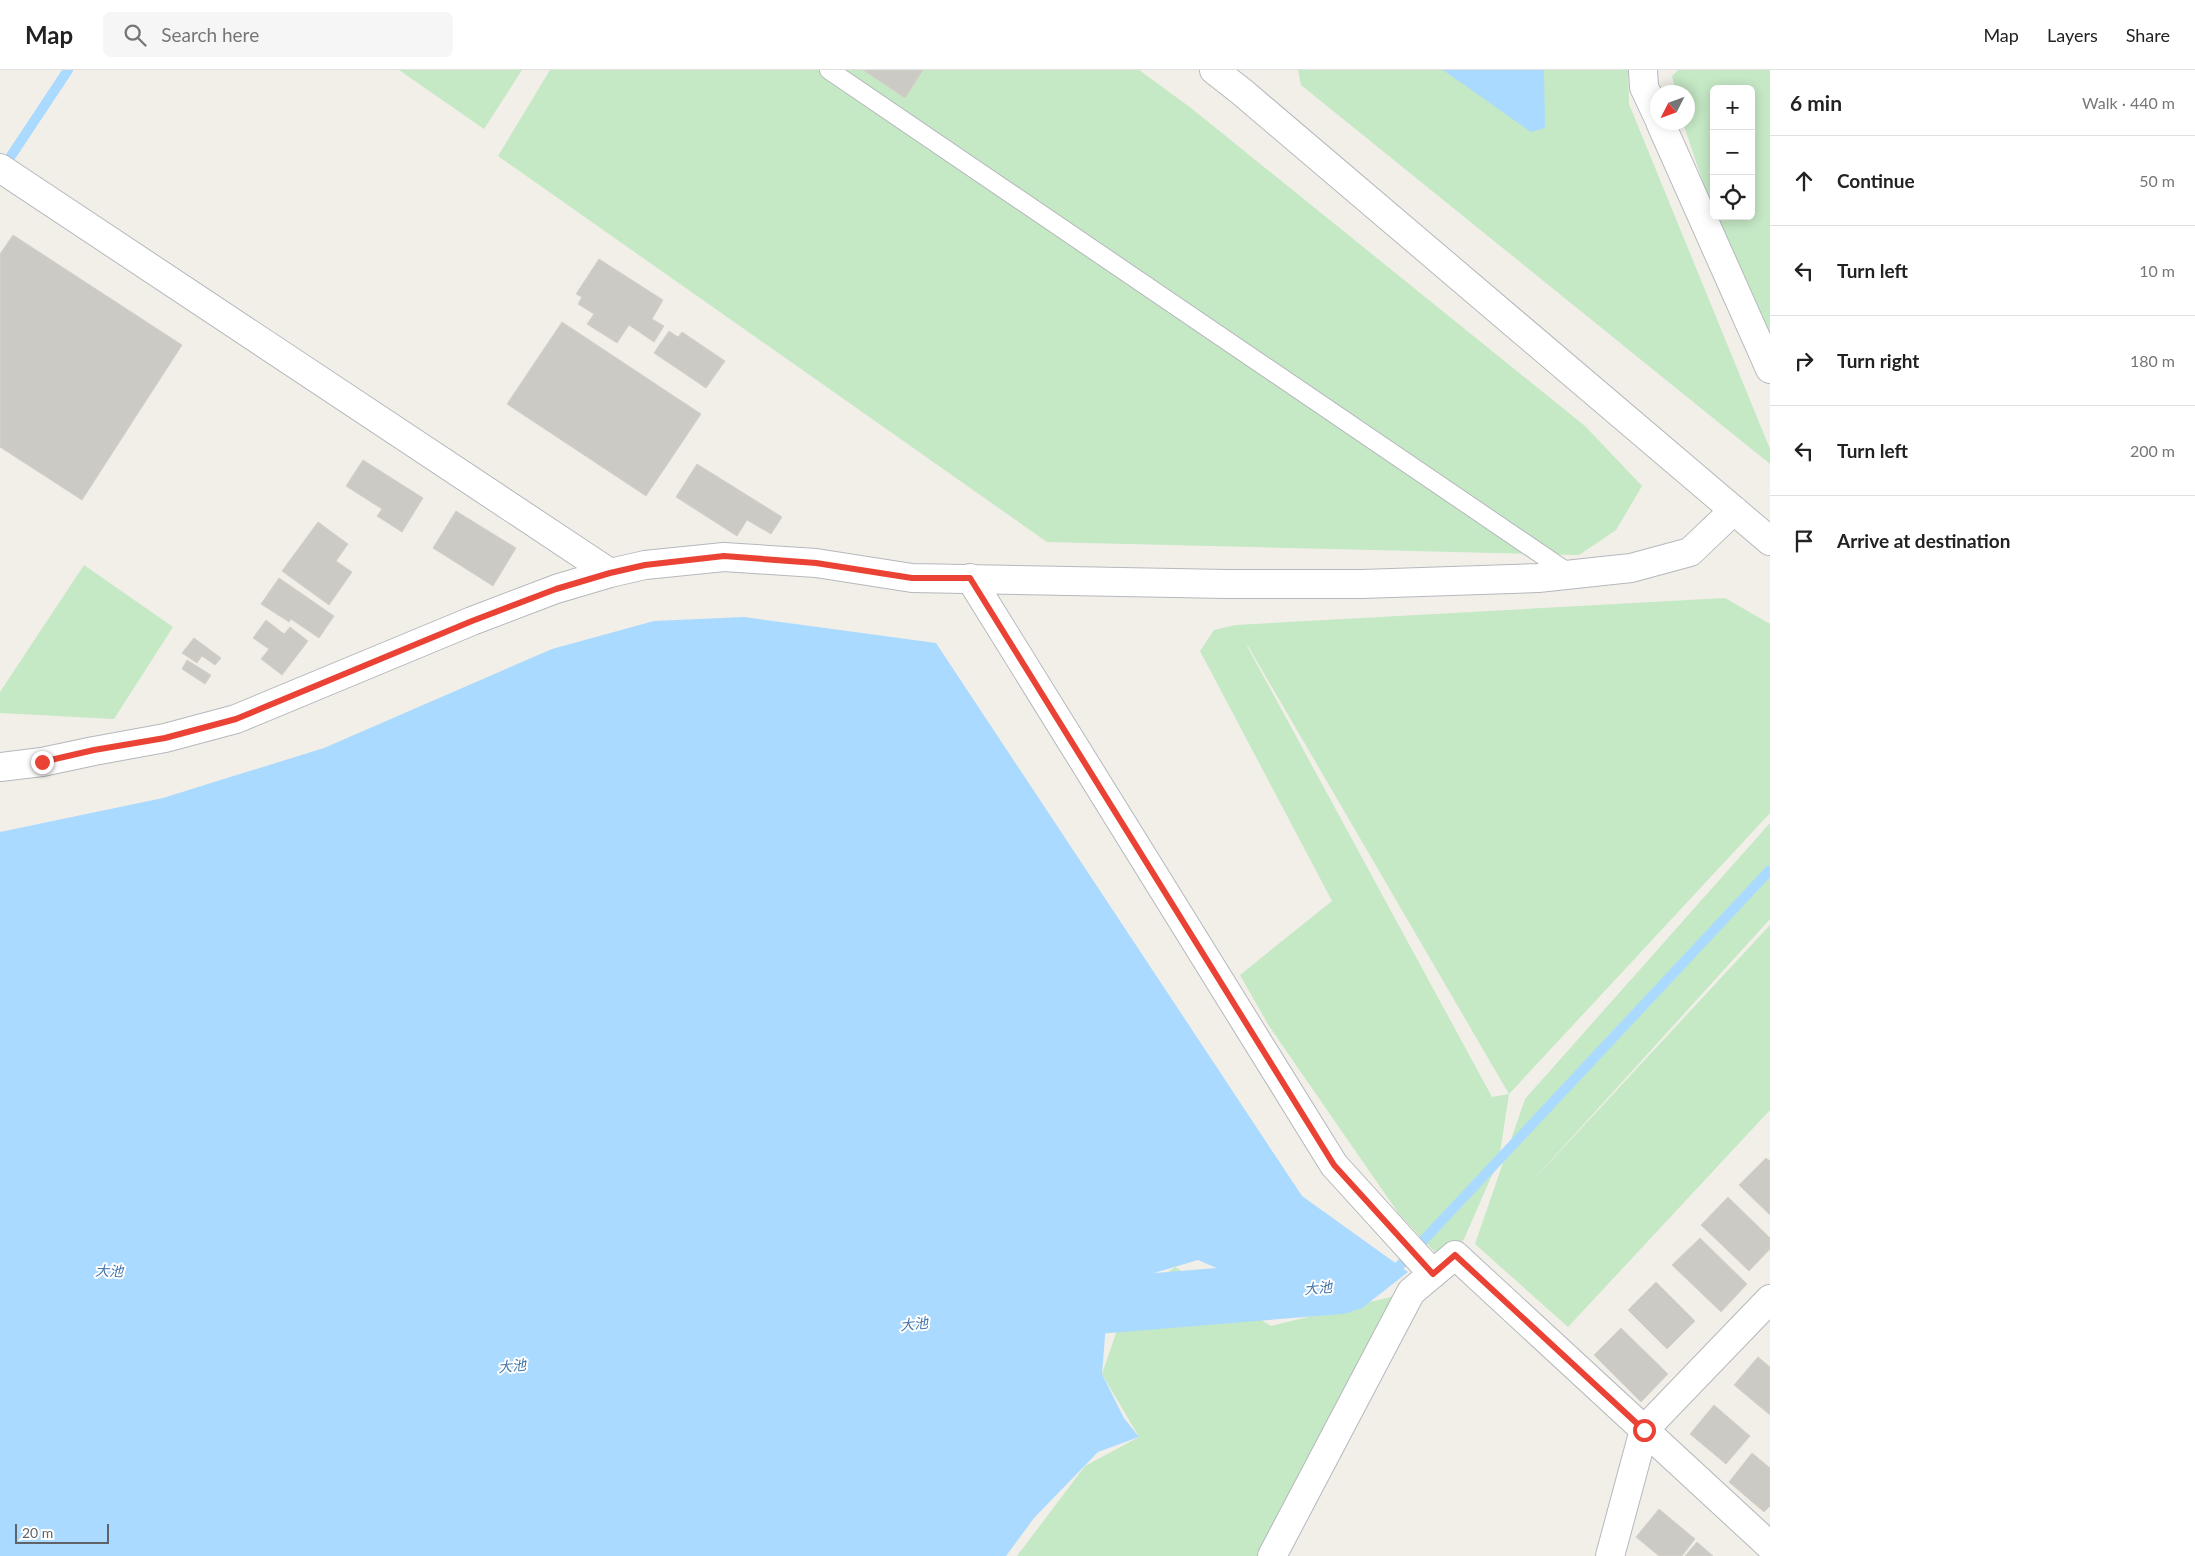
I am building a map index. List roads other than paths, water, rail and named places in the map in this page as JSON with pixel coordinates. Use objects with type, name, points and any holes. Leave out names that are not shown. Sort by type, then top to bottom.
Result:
[{"type":"street","points":[[1214,70],[1250,98],[1770,541]]},
{"type":"street","points":[[1642,70],[1644,87],[1650,99]]},
{"type":"street","points":[[1664,130],[1770,368]]},
{"type":"street","points":[[0,168],[610,573]]},
{"type":"street","points":[[0,767],[42,762],[94,750],[165,738],[236,719],[472,621],[556,589],[645,565],[724,556],[816,563],[912,578],[1227,584],[1362,584],[1538,578],[1631,568],[1690,552],[1734,510]]},
{"type":"street","points":[[970,578],[1334,1165],[1433,1274]]},
{"type":"street","points":[[1272,1556],[1411,1292],[1455,1255],[1770,1546]]},
{"type":"street","points":[[1610,1556],[1644,1430],[1770,1299]]},
{"type":"lane","points":[[828,70],[1570,574]]},
{"type":"water","points":[[1443,70],[1544,70],[1545,128],[1531,132]]},
{"type":"water","points":[[744,617],[936,643],[1302,1196],[1408,1272],[1361,1309],[1293,1317],[1247,1281],[1198,1260],[1147,1275],[1106,1323],[1102,1374],[1124,1418],[1139,1437],[1098,1452],[1034,1518],[1006,1556],[0,1556],[0,832],[163,798],[324,748],[552,649],[654,621]]},
{"type":"waterway","points":[[3,168],[68,70]]},
{"type":"waterway","points":[[1390,1276],[1770,870]]},
{"type":"waterway","name":"大池","points":[[1046,1310],[1340,1286]]}]
